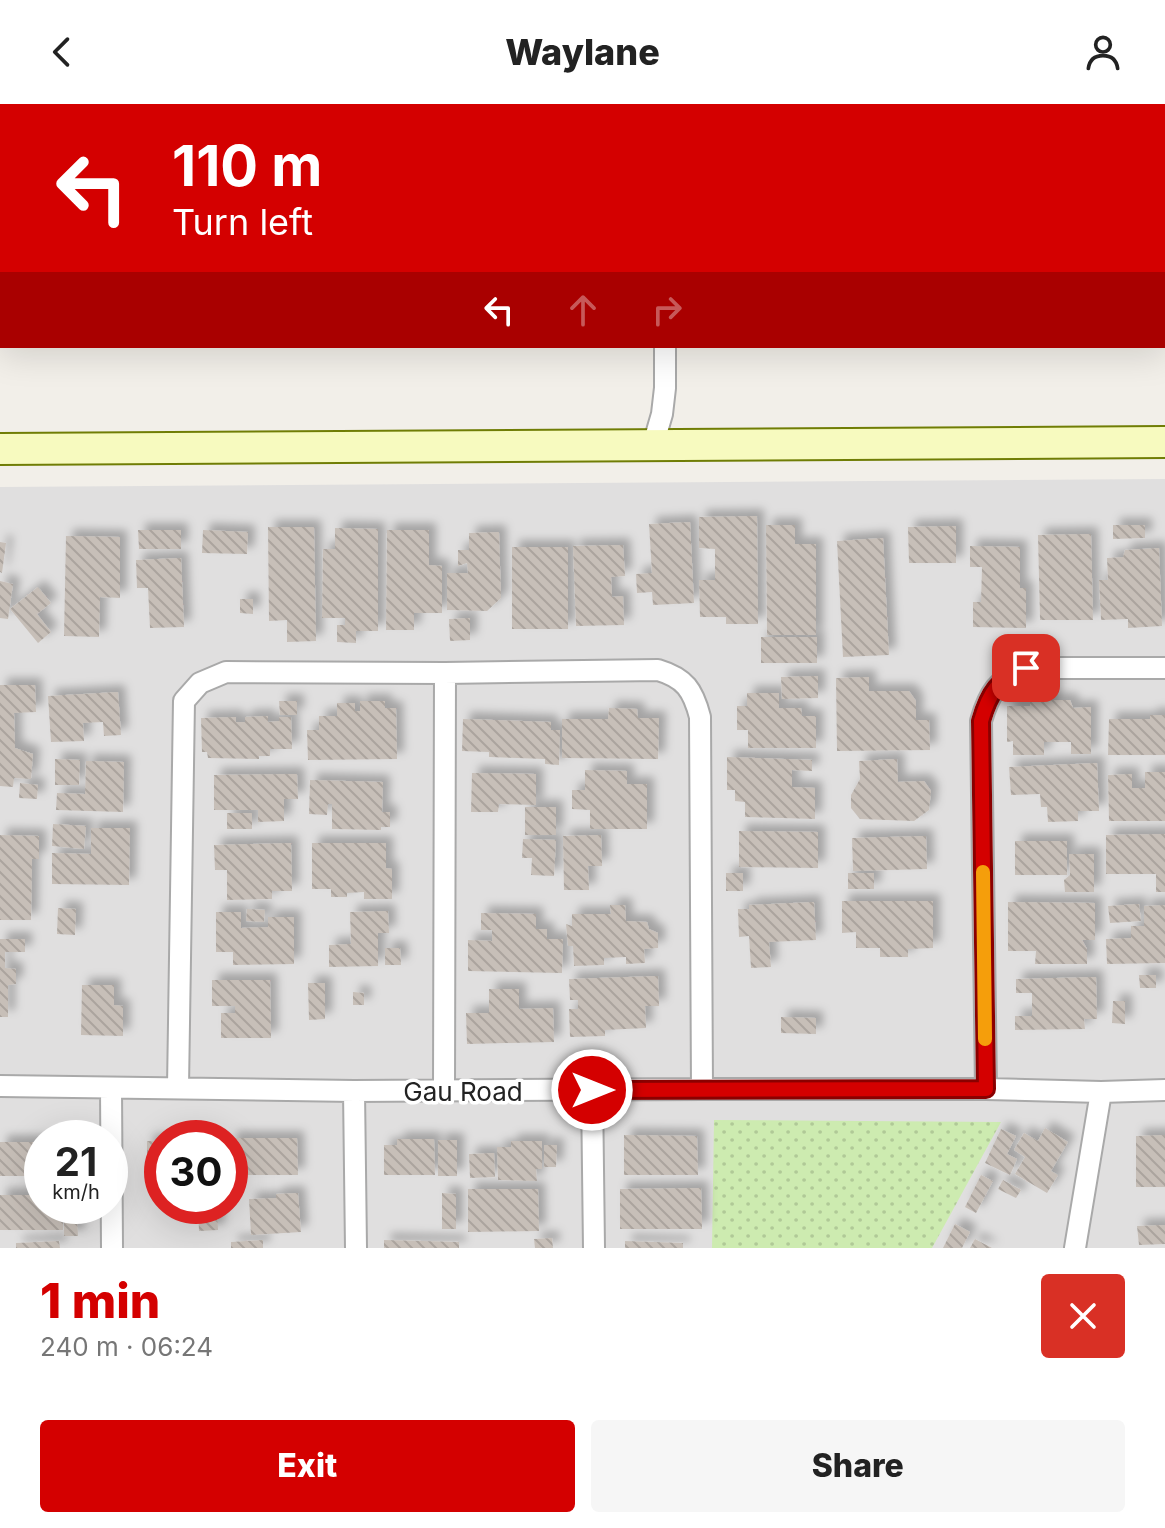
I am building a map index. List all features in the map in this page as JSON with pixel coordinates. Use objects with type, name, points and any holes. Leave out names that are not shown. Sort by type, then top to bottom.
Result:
[{"type":"main road","points":[[0,449],[1165,442]]},
{"type":"street","points":[[653,445],[663,401],[665,348]]},
{"type":"street","points":[[986,1089],[981,721],[986,704],[1008,675],[1026,668],[1165,668]]},
{"type":"street","points":[[178,1087],[184,701],[200,683],[226,672],[658,670],[675,675],[689,687],[700,717],[702,1089]]},
{"type":"street","points":[[444,1091],[445,673]]},
{"type":"street","name":"Gau Road","points":[[0,1086],[354,1091],[1165,1090]]},
{"type":"street","points":[[111,1088],[112,1248]]},
{"type":"street","points":[[592,1090],[594,1248]]},
{"type":"street","points":[[354,1091],[356,1248]]},
{"type":"street","points":[[1077,1245],[1101,1092]]},
{"type":"shaded area","points":[[1165,479],[1165,1248],[0,1248],[0,487]]},
{"type":"green space","points":[[714,1120],[1001,1122],[932,1248],[712,1248]]},
{"type":"building","points":[[757,516],[758,624],[726,624],[726,617],[700,617],[699,580],[715,580],[715,549],[699,548],[699,517]]},
{"type":"building","points":[[690,522],[694,603],[653,605],[652,592],[637,593],[636,574],[652,573],[649,524]]},
{"type":"building","points":[[766,525],[795,525],[795,544],[816,544],[816,635],[767,635]]},
{"type":"building","points":[[1113,525],[1145,525],[1145,538],[1113,539]]},
{"type":"building","points":[[956,526],[956,563],[909,563],[908,527]]},
{"type":"building","points":[[268,527],[314,527],[316,641],[287,642],[287,620],[269,621]]},
{"type":"building","points":[[335,528],[378,529],[378,631],[356,631],[356,643],[337,642],[337,625],[345,625],[345,618],[322,618],[323,549],[335,549]]},
{"type":"building","points":[[138,530],[181,530],[181,549],[139,549]]},
{"type":"building","points":[[203,530],[248,532],[247,554],[202,553]]},
{"type":"building","points":[[387,530],[429,530],[429,565],[442,566],[442,613],[414,613],[414,630],[386,630]]},
{"type":"building","points":[[499,532],[501,598],[487,611],[447,610],[447,573],[468,573],[467,563],[458,566],[458,550],[469,550],[469,533]]},
{"type":"building","points":[[1091,534],[1093,620],[1040,620],[1038,535]]},
{"type":"building","points":[[66,536],[120,537],[120,598],[100,597],[99,637],[64,636]]},
{"type":"building","points":[[883,538],[889,655],[843,657],[837,541]]},
{"type":"building","points":[[0,542],[6,543],[2,573],[0,572]]},
{"type":"building","points":[[623,545],[625,576],[611,577],[612,597],[623,596],[624,625],[576,626],[573,546]]},
{"type":"building","points":[[970,546],[1020,547],[1020,588],[1026,588],[1026,628],[973,627],[973,602],[981,602],[982,567],[970,567]]},
{"type":"building","points":[[512,547],[568,547],[568,629],[512,629]]},
{"type":"building","points":[[1159,548],[1162,626],[1128,628],[1128,619],[1101,620],[1099,580],[1108,580],[1107,558],[1123,557],[1125,550]]},
{"type":"building","points":[[181,558],[184,627],[150,628],[148,588],[137,588],[136,560]]},
{"type":"building","points":[[0,581],[13,584],[8,619],[0,618]]},
{"type":"building","points":[[38,587],[51,603],[37,614],[51,632],[38,643],[10,609]]},
{"type":"building","points":[[240,599],[253,599],[253,614],[240,613]]},
{"type":"building","points":[[470,618],[470,640],[450,641],[449,619]]},
{"type":"building","points":[[761,637],[817,637],[817,663],[761,663]]},
{"type":"building","points":[[818,676],[818,698],[782,699],[781,677]]},
{"type":"building","points":[[869,677],[869,691],[909,691],[916,701],[916,720],[929,720],[930,750],[837,751],[836,678]]},
{"type":"building","points":[[0,685],[35,685],[36,712],[14,713],[15,748],[33,754],[31,779],[14,778],[13,787],[0,786]]},
{"type":"building","points":[[118,692],[121,735],[104,736],[103,722],[83,723],[84,741],[51,742],[48,696]]},
{"type":"building","points":[[747,693],[779,693],[779,708],[801,708],[802,716],[816,716],[816,748],[748,748],[748,730],[737,730],[737,706],[747,706]]},
{"type":"building","points":[[1030,700],[1070,700],[1073,708],[1091,707],[1091,754],[1071,754],[1071,742],[1044,742],[1044,755],[1013,755],[1013,741],[1007,742],[1007,706],[1030,706]]},
{"type":"building","points":[[279,701],[297,701],[297,715],[280,715]]},
{"type":"building","points":[[360,701],[385,701],[385,708],[396,708],[397,759],[308,760],[307,730],[319,730],[319,716],[337,716],[337,703],[355,703],[355,711],[360,711]]},
{"type":"building","points":[[609,708],[637,709],[638,718],[659,718],[658,759],[562,758],[562,719],[608,719]]},
{"type":"building","points":[[1150,715],[1165,715],[1165,755],[1108,755],[1109,719],[1150,719]]},
{"type":"building","points":[[268,716],[268,722],[279,721],[279,717],[291,717],[292,749],[270,749],[270,756],[259,756],[259,759],[208,758],[207,752],[202,752],[201,718],[236,717],[236,722],[245,722],[245,717]]},
{"type":"building","points":[[463,719],[551,722],[551,730],[560,730],[559,765],[545,764],[545,759],[489,757],[489,752],[462,751]]},
{"type":"building","points":[[727,757],[812,760],[812,771],[792,770],[792,787],[815,788],[815,819],[745,817],[745,802],[735,801],[735,790],[727,790]]},
{"type":"building","points":[[55,759],[80,760],[79,785],[55,785]]},
{"type":"building","points":[[897,759],[898,782],[924,781],[931,791],[929,810],[914,821],[860,819],[851,808],[851,795],[860,779],[859,761]]},
{"type":"building","points":[[86,761],[124,762],[123,812],[56,810],[57,793],[85,794]]},
{"type":"building","points":[[1097,763],[1099,811],[1078,811],[1078,821],[1048,822],[1047,807],[1041,807],[1040,794],[1011,795],[1009,767]]},
{"type":"building","points":[[585,770],[627,771],[627,784],[647,784],[647,829],[590,829],[590,810],[572,809],[572,790],[585,790]]},
{"type":"building","points":[[1145,772],[1165,772],[1165,821],[1109,821],[1108,775],[1132,774],[1132,788],[1145,788]]},
{"type":"building","points":[[472,773],[536,774],[536,805],[499,804],[498,812],[471,812]]},
{"type":"building","points":[[297,774],[298,799],[284,799],[284,821],[258,822],[258,810],[214,810],[214,775]]},
{"type":"building","points":[[310,780],[383,782],[382,812],[390,812],[390,827],[381,827],[381,830],[332,829],[332,804],[328,804],[327,815],[309,814]]},
{"type":"building","points":[[20,783],[38,785],[37,799],[19,798]]},
{"type":"building","points":[[525,807],[556,807],[556,835],[525,835]]},
{"type":"building","points":[[227,813],[252,813],[252,829],[227,829]]},
{"type":"building","points":[[53,824],[86,826],[84,849],[52,846]]},
{"type":"building","points":[[91,828],[130,828],[129,885],[52,884],[52,853],[91,854]]},
{"type":"building","points":[[739,831],[818,832],[818,868],[739,867]]},
{"type":"building","points":[[1165,834],[1165,892],[1156,892],[1156,874],[1106,874],[1106,835]]},
{"type":"building","points":[[0,835],[39,836],[39,859],[32,859],[31,920],[0,920]]},
{"type":"building","points":[[601,835],[602,866],[588,866],[589,890],[564,890],[563,836]]},
{"type":"building","points":[[926,836],[927,869],[853,871],[852,838]]},
{"type":"building","points":[[523,839],[556,840],[554,876],[531,875],[532,858],[522,858]]},
{"type":"building","points":[[1015,841],[1067,841],[1067,875],[1015,875]]},
{"type":"building","points":[[291,843],[292,891],[272,891],[272,899],[227,900],[227,870],[215,870],[214,845]]},
{"type":"building","points":[[312,843],[386,843],[386,868],[392,869],[392,899],[364,899],[364,892],[331,897],[331,889],[312,889]]},
{"type":"building","points":[[1069,854],[1094,854],[1094,892],[1065,892],[1064,880],[1070,875]]},
{"type":"building","points":[[726,873],[743,873],[743,891],[726,891]]},
{"type":"building","points":[[848,873],[874,873],[874,889],[848,889]]},
{"type":"building","points":[[842,901],[933,901],[933,948],[908,949],[908,957],[880,957],[880,948],[856,948],[856,932],[842,933]]},
{"type":"building","points":[[814,902],[816,940],[769,942],[771,967],[751,968],[749,936],[739,937],[738,909],[749,909],[749,905]]},
{"type":"building","points":[[1008,902],[1095,903],[1095,940],[1082,940],[1087,949],[1087,964],[1035,964],[1036,951],[1008,951]]},
{"type":"building","points":[[1139,904],[1141,921],[1110,923],[1108,906]]},
{"type":"building","points":[[610,905],[625,905],[626,921],[647,922],[649,929],[658,933],[658,948],[644,949],[645,963],[626,964],[626,957],[604,958],[604,965],[574,966],[573,946],[568,946],[566,924],[572,926],[572,914],[611,914]]},
{"type":"building","points":[[1165,905],[1165,963],[1107,964],[1106,939],[1131,938],[1131,926],[1144,926],[1144,906]]},
{"type":"building","points":[[58,908],[76,909],[75,935],[57,934]]},
{"type":"building","points":[[247,909],[265,910],[264,922],[246,921]]},
{"type":"building","points":[[388,911],[389,933],[378,933],[378,966],[329,967],[329,945],[351,944],[350,912]]},
{"type":"building","points":[[216,912],[241,912],[241,928],[268,927],[268,917],[294,917],[294,964],[233,965],[233,952],[216,952]]},
{"type":"building","points":[[481,913],[536,914],[536,929],[547,929],[547,939],[563,939],[562,973],[468,971],[468,940],[492,941],[492,930],[481,930]]},
{"type":"building","points":[[0,939],[25,939],[25,952],[5,952],[5,968],[16,969],[16,984],[8,985],[8,1017],[0,1017]]},
{"type":"building","points":[[385,948],[400,948],[401,965],[385,965]]},
{"type":"building","points":[[1139,975],[1156,975],[1156,988],[1140,988]]},
{"type":"building","points":[[658,976],[659,1006],[645,1006],[646,1028],[605,1030],[605,1036],[570,1037],[569,1009],[578,1009],[578,1000],[570,1000],[569,979]]},
{"type":"building","points":[[1096,977],[1097,1019],[1084,1019],[1085,1029],[1015,1030],[1015,1016],[1032,1016],[1032,993],[1016,993],[1016,979]]},
{"type":"building","points":[[212,980],[270,980],[271,1038],[221,1038],[221,1013],[235,1013],[235,1006],[212,1006]]},
{"type":"building","points":[[308,983],[325,983],[325,1019],[309,1020]]},
{"type":"building","points":[[82,985],[114,985],[114,1005],[123,1006],[123,1036],[81,1035]]},
{"type":"building","points":[[489,989],[519,989],[519,1009],[553,1008],[554,1042],[467,1044],[466,1013],[489,1013]]},
{"type":"building","points":[[353,992],[364,993],[364,1005],[353,1005]]},
{"type":"building","points":[[1113,1001],[1125,1001],[1125,1024],[1112,1023]]},
{"type":"building","points":[[781,1017],[816,1018],[816,1034],[781,1033]]},
{"type":"building","points":[[1045,1128],[1068,1142],[1051,1171],[1058,1175],[1047,1193],[1015,1174],[1025,1157],[1014,1150],[1024,1133],[1038,1141]]},
{"type":"building","points":[[1001,1129],[1016,1136],[1007,1154],[1017,1159],[1010,1175],[985,1163]]},
{"type":"building","points":[[624,1135],[697,1136],[698,1175],[624,1175]]},
{"type":"building","points":[[1165,1135],[1165,1187],[1136,1187],[1136,1136]]},
{"type":"building","points":[[248,1138],[297,1138],[298,1175],[248,1175]]},
{"type":"building","points":[[397,1139],[434,1139],[435,1175],[384,1175],[384,1145],[397,1145]]},
{"type":"building","points":[[438,1140],[457,1140],[457,1176],[438,1176]]},
{"type":"building","points":[[511,1141],[542,1141],[542,1169],[536,1169],[537,1181],[498,1180],[497,1147],[511,1147]]},
{"type":"building","points":[[0,1142],[24,1142],[24,1176],[0,1176]]},
{"type":"building","points":[[544,1145],[557,1145],[556,1167],[544,1167]]},
{"type":"building","points":[[494,1153],[495,1177],[470,1178],[469,1154]]},
{"type":"building","points":[[981,1175],[993,1181],[976,1213],[965,1207]]},
{"type":"building","points":[[1003,1180],[1021,1190],[1016,1198],[998,1189]]},
{"type":"building","points":[[701,1188],[702,1229],[620,1229],[620,1189]]},
{"type":"building","points":[[468,1189],[538,1189],[539,1231],[468,1232]]},
{"type":"building","points":[[298,1193],[301,1232],[251,1235],[249,1199]]},
{"type":"building","points":[[442,1193],[456,1194],[456,1229],[442,1229]]},
{"type":"building","points":[[0,1195],[24,1195],[24,1224],[63,1224],[63,1230],[0,1230]]},
{"type":"building","points":[[64,1224],[77,1224],[78,1236],[64,1236]]},
{"type":"building","points":[[199,1224],[218,1224],[218,1230],[199,1231]]},
{"type":"building","points":[[955,1224],[970,1232],[962,1248],[943,1248]]},
{"type":"building","points":[[1165,1225],[1165,1244],[1139,1245],[1137,1226]]},
{"type":"building","points":[[552,1238],[553,1248],[535,1248],[534,1239]]},
{"type":"building","points":[[975,1239],[992,1248],[970,1248]]},
{"type":"building","points":[[263,1240],[263,1248],[231,1248],[231,1242]]},
{"type":"building","points":[[384,1240],[459,1242],[459,1248],[384,1248]]},
{"type":"building","points":[[59,1241],[60,1248],[16,1248],[16,1243]]},
{"type":"building","points":[[625,1241],[683,1243],[683,1248],[625,1248]]},
{"type":"slow traffic","points":[[983,872],[985,1039]]},
{"type":"route","points":[[592,1090],[986,1089],[981,721],[995,689],[1008,675],[1026,668]]}]
